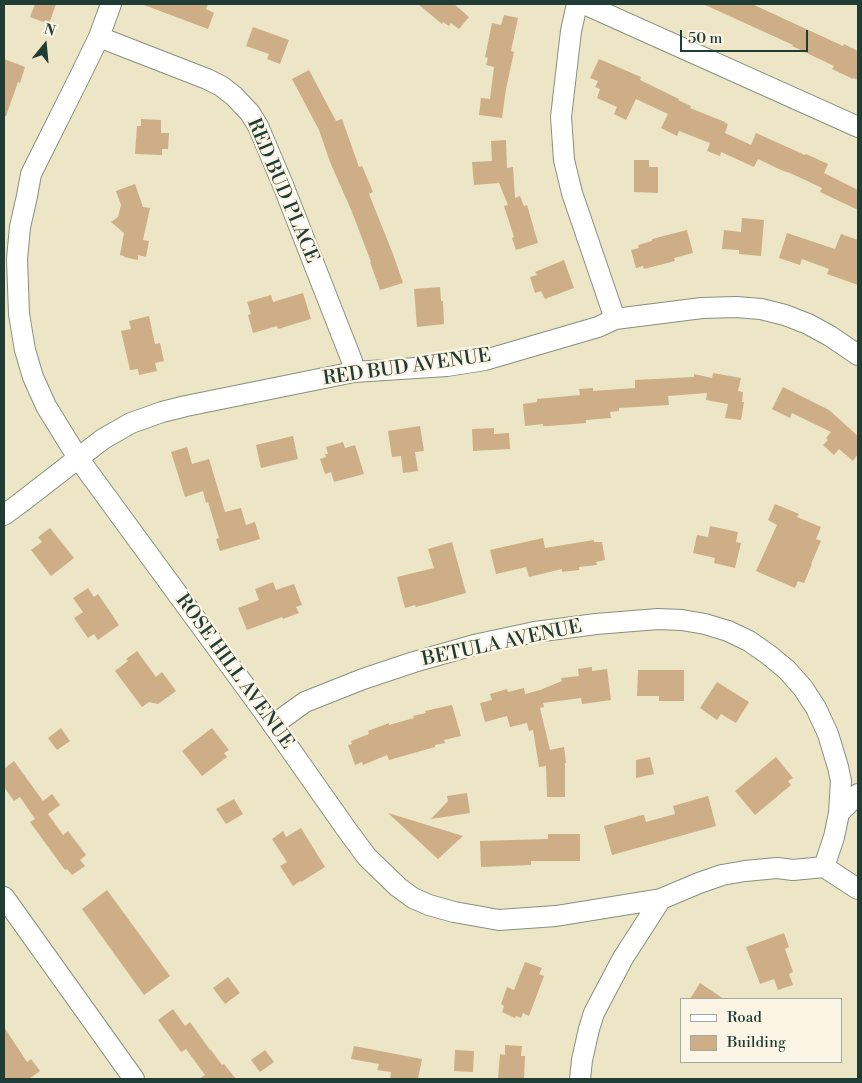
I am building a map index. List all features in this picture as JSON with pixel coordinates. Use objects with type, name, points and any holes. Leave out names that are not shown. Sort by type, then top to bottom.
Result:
[{"type":"street","name":"ROSE HILL AVENUE","points":[[111,4],[99,36],[32,174],[20,227],[17,259],[19,314],[25,350],[33,377],[46,406],[78,458],[367,856],[398,887],[413,898],[454,912],[499,920],[556,916],[662,899],[699,883],[737,872],[777,868],[793,870],[824,867]]},
{"type":"street","points":[[577,4],[571,31],[561,117],[564,160],[572,193],[615,319]]},
{"type":"street","points":[[584,4],[858,127]]},
{"type":"street","name":"RED BUD PLACE","points":[[99,36],[221,86],[234,96],[250,113],[258,126],[286,194],[352,361],[354,372]]},
{"type":"street","name":"RED BUD AVENUE","points":[[4,514],[103,439],[131,423],[162,412],[354,372],[447,366],[485,360],[598,327],[615,319],[702,308],[736,307],[761,310],[785,315],[808,324],[858,355]]},
{"type":"street","name":"BETULA AVENUE","points":[[273,724],[305,702],[363,679],[414,662],[474,646],[535,632],[596,624],[658,619],[682,620],[705,624],[749,641],[769,655],[803,688],[816,708],[828,734],[841,781],[839,812],[834,837],[824,867]]},
{"type":"street","points":[[839,812],[858,794]]},
{"type":"street","points":[[824,867],[858,890]]},
{"type":"street","points":[[4,897],[134,1079]]},
{"type":"street","points":[[580,1079],[582,1060],[594,1013],[623,958],[662,899]]},
{"type":"building","points":[[35,4],[56,4],[49,24],[30,17]]},
{"type":"building","points":[[144,4],[208,4],[206,9],[214,13],[208,29]]},
{"type":"building","points":[[418,4],[454,4],[469,17],[459,29],[451,23],[449,26],[443,22],[442,24]]},
{"type":"building","points":[[703,4],[752,4],[843,46],[844,44],[858,51],[858,80],[832,69],[834,66],[793,45]]},
{"type":"building","points":[[504,15],[518,18],[511,51],[514,52],[502,118],[479,115],[481,98],[490,99],[494,67],[486,65],[488,58],[485,57],[492,23],[501,25]]},
{"type":"building","points":[[253,27],[289,40],[280,64],[267,59],[269,54],[246,46]]},
{"type":"building","points":[[4,59],[25,67],[6,116],[4,116]]},
{"type":"building","points":[[599,59],[641,77],[640,80],[679,99],[691,106],[690,108],[725,122],[728,124],[725,133],[751,145],[756,133],[828,164],[824,173],[858,190],[858,210],[820,192],[822,188],[758,159],[754,167],[721,152],[720,156],[707,151],[710,143],[679,131],[677,136],[661,128],[668,114],[636,99],[626,120],[614,114],[617,107],[597,98],[600,89],[595,87],[598,81],[590,78]]},
{"type":"building","points":[[309,70],[336,121],[342,119],[359,167],[362,166],[373,192],[369,194],[403,283],[380,290],[352,212],[330,162],[319,130],[292,79]]},
{"type":"building","points":[[141,119],[161,120],[161,133],[169,133],[168,149],[162,149],[162,155],[135,154],[137,126],[141,126]]},
{"type":"building","points":[[506,140],[507,168],[513,167],[515,198],[520,196],[524,206],[527,205],[538,243],[516,250],[504,206],[508,205],[499,183],[474,185],[472,162],[492,161],[491,141]]},
{"type":"building","points":[[634,160],[649,160],[649,167],[658,167],[658,193],[634,192]]},
{"type":"building","points":[[135,184],[143,207],[150,208],[143,240],[149,241],[146,257],[138,255],[138,260],[120,255],[124,233],[111,222],[118,217],[121,205],[116,191]]},
{"type":"building","points":[[742,218],[764,220],[761,256],[739,254],[739,250],[722,249],[724,230],[741,232]]},
{"type":"building","points":[[687,230],[693,253],[674,258],[675,261],[644,269],[643,266],[636,268],[631,250],[639,248],[638,245],[652,241],[652,239]]},
{"type":"building","points":[[787,233],[835,249],[841,234],[858,240],[858,285],[827,274],[829,269],[802,259],[800,265],[779,258]]},
{"type":"building","points":[[564,260],[574,288],[545,299],[541,291],[535,293],[530,277],[537,275],[535,272]]},
{"type":"building","points":[[440,287],[444,324],[417,327],[414,289]]},
{"type":"building","points":[[303,293],[311,319],[278,329],[277,326],[253,333],[248,315],[251,314],[247,302],[271,295],[273,302]]},
{"type":"building","points":[[149,316],[155,344],[160,343],[164,361],[155,363],[157,371],[139,375],[138,369],[130,370],[121,331],[131,329],[129,321]]},
{"type":"building","points":[[713,373],[741,378],[738,391],[743,392],[742,402],[744,402],[741,420],[725,418],[728,404],[706,400],[707,393],[668,396],[669,405],[619,408],[619,411],[610,412],[611,418],[586,420],[586,423],[525,426],[523,404],[537,402],[537,399],[580,395],[579,389],[593,388],[593,391],[635,388],[635,380],[694,377],[694,374],[712,378]]},
{"type":"building","points":[[783,387],[829,410],[858,436],[858,454],[853,461],[839,449],[834,455],[823,445],[828,440],[826,438],[831,432],[792,413],[790,418],[772,409]]},
{"type":"building","points":[[420,426],[424,451],[415,452],[418,471],[403,473],[401,456],[392,457],[388,431]]},
{"type":"building","points":[[494,428],[494,434],[509,433],[510,449],[473,451],[472,429]]},
{"type":"building","points":[[293,436],[298,459],[261,468],[256,445]]},
{"type":"building","points":[[343,442],[345,448],[355,445],[364,474],[334,482],[331,472],[325,474],[320,459],[326,457],[325,454],[328,454],[326,447]]},
{"type":"building","points":[[187,447],[192,464],[209,459],[225,512],[241,508],[246,525],[255,522],[260,539],[220,551],[216,539],[219,538],[203,491],[185,497],[171,452]]},
{"type":"building","points":[[775,504],[799,514],[797,517],[821,527],[816,539],[821,541],[804,583],[798,581],[795,588],[756,571],[777,525],[768,520]]},
{"type":"building","points":[[710,526],[738,532],[736,542],[741,543],[735,568],[714,563],[715,558],[693,553],[697,535],[708,537]]},
{"type":"building","points":[[50,528],[74,558],[51,576],[31,550],[42,542],[38,537]]},
{"type":"building","points":[[543,538],[545,548],[594,540],[594,542],[602,542],[605,560],[596,562],[597,565],[579,567],[579,570],[562,572],[562,569],[529,577],[526,567],[496,574],[490,550]]},
{"type":"building","points":[[452,542],[466,593],[416,607],[415,605],[405,608],[397,577],[434,568],[428,549]]},
{"type":"building","points":[[273,582],[276,590],[294,584],[302,605],[296,607],[299,613],[247,630],[238,608],[259,600],[255,589]]},
{"type":"building","points":[[88,588],[94,597],[98,594],[119,625],[98,640],[94,634],[88,638],[74,618],[83,612],[73,598]]},
{"type":"building","points":[[137,651],[156,677],[162,672],[176,691],[158,704],[149,702],[142,707],[115,671]]},
{"type":"building","points":[[592,667],[592,671],[607,669],[611,700],[582,704],[581,698],[543,703],[544,707],[540,708],[550,750],[564,747],[566,763],[565,797],[547,797],[546,766],[539,767],[533,730],[529,731],[527,723],[510,727],[507,716],[485,722],[480,703],[492,700],[490,694],[507,689],[508,692],[524,688],[525,694],[540,690],[562,681],[561,678],[579,676],[578,669]]},
{"type":"building","points":[[638,670],[684,670],[684,701],[659,701],[659,696],[637,696]]},
{"type":"building","points":[[717,682],[749,702],[736,723],[721,714],[717,720],[700,708]]},
{"type":"building","points":[[452,705],[461,736],[444,740],[445,743],[435,745],[435,747],[389,760],[387,755],[363,765],[362,762],[355,765],[348,745],[352,744],[351,741],[369,734],[368,731],[389,723],[389,725],[414,718],[413,716],[426,713],[425,711]]},
{"type":"building","points":[[61,728],[70,741],[57,750],[48,738]]},
{"type":"building","points":[[212,728],[229,750],[224,753],[227,757],[202,776],[182,751]]},
{"type":"building","points":[[650,757],[654,774],[636,778],[636,760]]},
{"type":"building","points":[[776,757],[793,778],[788,781],[791,785],[755,815],[735,791]]},
{"type":"building","points":[[14,761],[43,801],[52,794],[60,805],[48,814],[63,835],[68,831],[86,855],[80,860],[85,866],[72,875],[67,869],[65,870],[30,822],[35,819],[20,797],[14,801],[4,787],[4,769]]},
{"type":"building","points":[[467,793],[470,813],[431,819],[448,801],[447,796]]},
{"type":"building","points":[[708,796],[716,826],[612,855],[604,826],[642,815],[644,815],[646,822],[675,814],[673,806]]},
{"type":"building","points":[[234,799],[243,814],[226,824],[216,809]]},
{"type":"building","points":[[388,813],[463,836],[438,859]]},
{"type":"building","points":[[301,828],[325,867],[293,886],[280,866],[287,862],[272,839],[283,831],[286,837]]},
{"type":"building","points":[[548,834],[580,834],[580,861],[531,861],[531,865],[481,867],[480,841],[548,839]]},
{"type":"building","points":[[107,890],[170,976],[144,995],[82,909]]},
{"type":"building","points":[[784,933],[789,947],[785,949],[793,972],[789,974],[793,985],[778,990],[774,979],[760,984],[746,947]]},
{"type":"building","points":[[525,962],[542,968],[539,974],[544,976],[529,1016],[523,1013],[521,1018],[516,1016],[515,1018],[502,1012],[504,1006],[501,1004],[507,987],[514,990]]},
{"type":"building","points":[[228,977],[240,993],[225,1004],[213,988]]},
{"type":"building","points":[[700,983],[722,998],[691,998]]},
{"type":"building","points":[[173,1009],[185,1026],[190,1022],[222,1065],[224,1064],[236,1079],[199,1079],[205,1075],[186,1049],[181,1052],[158,1020]]},
{"type":"building","points":[[4,1027],[27,1062],[31,1059],[40,1071],[29,1079],[4,1079]]},
{"type":"building","points":[[505,1045],[522,1046],[521,1056],[525,1056],[524,1079],[498,1079],[500,1054],[505,1055]]},
{"type":"building","points":[[354,1046],[422,1059],[418,1079],[390,1079],[391,1072],[377,1070],[379,1064],[351,1059]]},
{"type":"building","points":[[265,1050],[274,1062],[260,1072],[251,1060]]},
{"type":"building","points":[[455,1050],[474,1051],[473,1072],[454,1071]]}]
